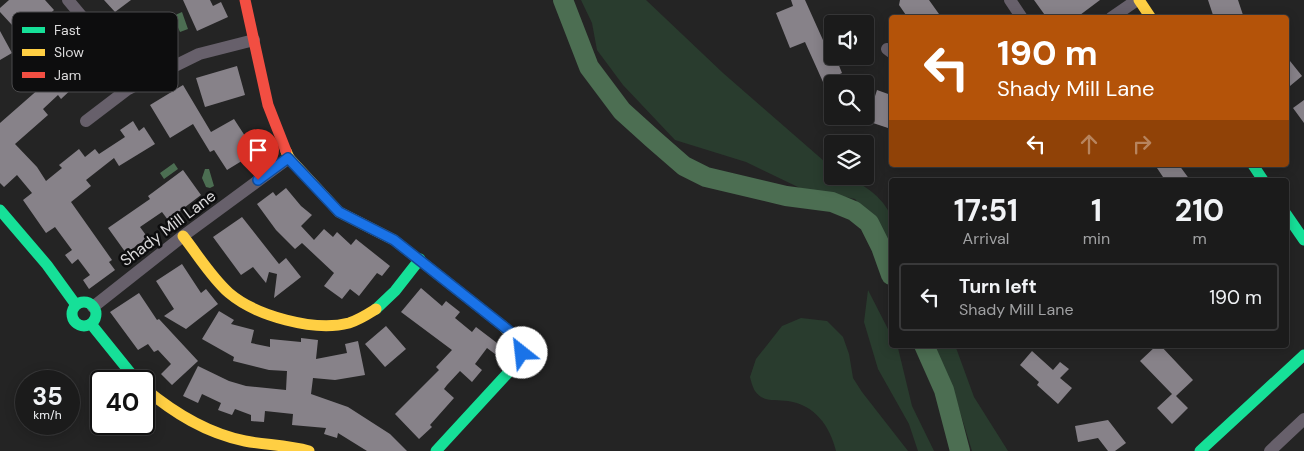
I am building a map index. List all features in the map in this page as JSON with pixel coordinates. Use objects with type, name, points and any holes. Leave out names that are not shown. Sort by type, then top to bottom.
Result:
[{"type":"street","points":[[68,0],[78,12]]},
{"type":"street","points":[[245,0],[268,105],[288,158],[339,212],[394,240],[515,336],[522,353],[508,373],[436,451]]},
{"type":"street","points":[[1010,0],[1020,15]]},
{"type":"street","points":[[1116,15],[1138,0],[1149,15]]},
{"type":"street","points":[[178,64],[199,54],[254,40]]},
{"type":"street","points":[[86,121],[124,92]]},
{"type":"street","name":"Shady Mill Lane","points":[[93,307],[183,236],[288,158]]},
{"type":"street","points":[[1253,167],[1262,178]]},
{"type":"street","points":[[0,210],[47,265],[76,305]]},
{"type":"street","points":[[1289,218],[1304,240]]},
{"type":"street","points":[[183,236],[228,292],[251,310],[274,317],[313,322],[344,324],[363,317],[379,307],[420,259]]},
{"type":"street","points":[[85,302],[93,307],[96,314],[91,324],[82,326],[75,323],[72,313],[76,305],[85,302]]},
{"type":"street","points":[[91,324],[128,370]]},
{"type":"street","points":[[1200,451],[1304,355]]},
{"type":"street","points":[[155,397],[176,413],[198,426],[222,435],[244,441],[294,446],[309,451]]},
{"type":"street","points":[[1270,451],[1304,419]]},
{"type":"shaded area","points":[[581,0],[646,0],[723,73],[824,161],[824,185],[861,185],[873,193],[889,213],[889,241],[855,199],[800,188],[746,162],[675,140],[623,85],[597,50],[592,23]]},
{"type":"shaded area","points":[[182,12],[188,29],[180,32],[178,27],[178,14]]},
{"type":"shaded area","points":[[174,163],[178,169],[164,179],[160,173]]},
{"type":"shaded area","points":[[205,169],[209,169],[214,186],[210,188],[206,187],[202,178]]},
{"type":"shaded area","points":[[868,290],[889,331],[889,348],[898,348],[912,406],[934,451],[918,451],[909,424],[878,369],[864,322]]},
{"type":"shaded area","points":[[801,318],[827,321],[843,337],[849,354],[853,378],[908,451],[836,451],[830,433],[820,418],[813,412],[798,403],[770,400],[758,395],[750,377],[756,359],[782,326]]},
{"type":"shaded area","points":[[934,348],[956,348],[974,397],[1008,451],[972,451],[953,389]]},
{"type":"building","points":[[9,0],[45,0],[54,10],[52,12],[12,12],[12,25],[0,12],[0,8]]},
{"type":"building","points":[[104,0],[131,0],[115,12]]},
{"type":"building","points":[[183,0],[210,0],[213,6],[221,2],[228,17],[197,31]]},
{"type":"building","points":[[791,0],[805,0],[824,42],[824,65],[839,65],[842,73],[838,75],[824,75],[823,82],[805,42],[790,48],[776,13],[793,6]]},
{"type":"building","points":[[900,0],[929,0],[939,14],[906,15],[899,5]]},
{"type":"building","points":[[1034,0],[1100,0],[1080,15],[1045,15]]},
{"type":"building","points":[[1208,0],[1238,0],[1243,15],[1213,15]]},
{"type":"building","points":[[0,31],[12,53],[0,60]]},
{"type":"building","points":[[1289,60],[1302,76],[1290,86],[1289,84]]},
{"type":"building","points":[[237,66],[245,95],[205,107],[196,78]]},
{"type":"building","points":[[183,85],[211,132],[234,119],[245,136],[248,134],[258,151],[227,170],[214,150],[210,152],[193,124],[170,138],[150,105],[171,92],[178,92],[178,88]]},
{"type":"building","points":[[877,90],[889,94],[889,128],[874,123],[874,99]]},
{"type":"building","points":[[35,92],[69,92],[61,99],[58,95],[43,109],[48,115],[15,144],[37,167],[46,181],[62,168],[59,165],[79,149],[85,157],[95,149],[99,154],[125,137],[120,130],[133,121],[139,131],[144,127],[155,144],[119,166],[114,158],[86,180],[91,186],[71,202],[112,260],[109,262],[115,270],[89,289],[83,280],[90,275],[78,259],[72,264],[65,255],[72,250],[55,227],[46,233],[23,200],[32,193],[17,175],[4,187],[0,183],[0,123]]},
{"type":"building","points":[[1304,100],[1304,123],[1293,108]]},
{"type":"building","points":[[1156,167],[1180,167],[1189,178],[1164,178]]},
{"type":"building","points":[[183,170],[201,195],[168,220],[162,212],[140,227],[148,238],[126,253],[108,228],[150,199],[148,196]]},
{"type":"building","points":[[286,188],[301,206],[312,215],[301,226],[314,240],[324,229],[333,237],[337,232],[351,245],[356,239],[390,266],[382,276],[377,273],[359,296],[350,289],[342,299],[324,286],[334,273],[302,243],[295,249],[276,230],[257,204],[273,192],[276,196]]},
{"type":"building","points":[[242,217],[279,264],[286,258],[301,277],[274,298],[277,274],[269,272],[266,283],[253,267],[241,275],[213,237]]},
{"type":"building","points":[[182,264],[201,293],[206,289],[218,304],[186,329],[164,316],[174,309],[156,281]]},
{"type":"building","points":[[421,288],[442,306],[446,301],[460,312],[455,318],[472,332],[476,327],[501,346],[495,354],[487,348],[475,364],[482,370],[472,382],[460,371],[447,385],[444,389],[454,398],[430,425],[432,427],[419,439],[395,414],[439,370],[436,367],[452,350],[401,312]]},
{"type":"building","points":[[139,293],[157,320],[159,319],[198,361],[172,385],[161,374],[171,364],[158,350],[154,352],[148,344],[138,350],[110,312]]},
{"type":"building","points":[[219,311],[234,320],[231,324],[254,330],[251,343],[270,347],[270,339],[301,342],[301,338],[318,340],[316,359],[347,353],[345,344],[358,341],[365,375],[335,380],[313,378],[311,394],[348,407],[390,434],[407,451],[367,451],[338,433],[337,438],[324,434],[326,428],[292,425],[293,414],[265,411],[264,422],[251,421],[251,415],[235,409],[232,415],[218,410],[221,403],[202,394],[198,403],[183,396],[198,366],[229,381],[246,386],[286,390],[287,371],[269,370],[233,361],[234,357],[202,339]]},
{"type":"building","points":[[386,326],[406,349],[385,367],[365,344]]},
{"type":"building","points":[[1154,348],[1163,348],[1193,380],[1176,396],[1188,408],[1172,424],[1157,408],[1172,394],[1140,361]]},
{"type":"building","points":[[1032,351],[1053,370],[1060,362],[1069,369],[1060,378],[1072,388],[1058,404],[1037,385],[1039,382],[1020,365]]},
{"type":"building","points":[[1108,420],[1126,443],[1115,451],[1108,451],[1098,438],[1078,442],[1075,426]]},
{"type":"waterway","points":[[563,0],[589,67],[622,111],[684,166],[706,177],[786,196],[832,202],[854,211],[869,223],[881,247],[889,269]]},
{"type":"waterway","points":[[925,348],[944,390],[960,451]]},
{"type":"traffic: fast","points":[[1254,167],[1262,178]]},
{"type":"traffic: fast","points":[[0,210],[47,265],[76,305]]},
{"type":"traffic: fast","points":[[1289,218],[1304,240]]},
{"type":"traffic: fast","points":[[376,309],[395,291],[420,259]]},
{"type":"traffic: fast","points":[[84,302],[89,303],[95,309],[96,314],[95,319],[89,325],[84,326],[79,325],[73,319],[72,314],[73,309],[79,303],[84,302]]},
{"type":"traffic: fast","points":[[91,324],[128,370]]},
{"type":"traffic: fast","points":[[436,451],[518,362],[521,353],[516,340]]},
{"type":"traffic: fast","points":[[1200,451],[1304,355]]},
{"type":"traffic: slow","points":[[1139,0],[1149,15]]},
{"type":"traffic: slow","points":[[286,151],[289,158],[339,212],[394,240],[503,326],[516,340]]},
{"type":"traffic: slow","points":[[183,236],[222,287],[254,309],[286,320],[319,325],[353,322],[376,309]]},
{"type":"traffic: slow","points":[[155,397],[179,414],[217,433],[245,441],[309,451]]},
{"type":"traffic: jam","points":[[245,0],[268,105],[286,151]]},
{"type":"route","points":[[258,180],[288,158],[315,189],[339,212],[394,240],[420,259],[515,336],[522,353]]}]
